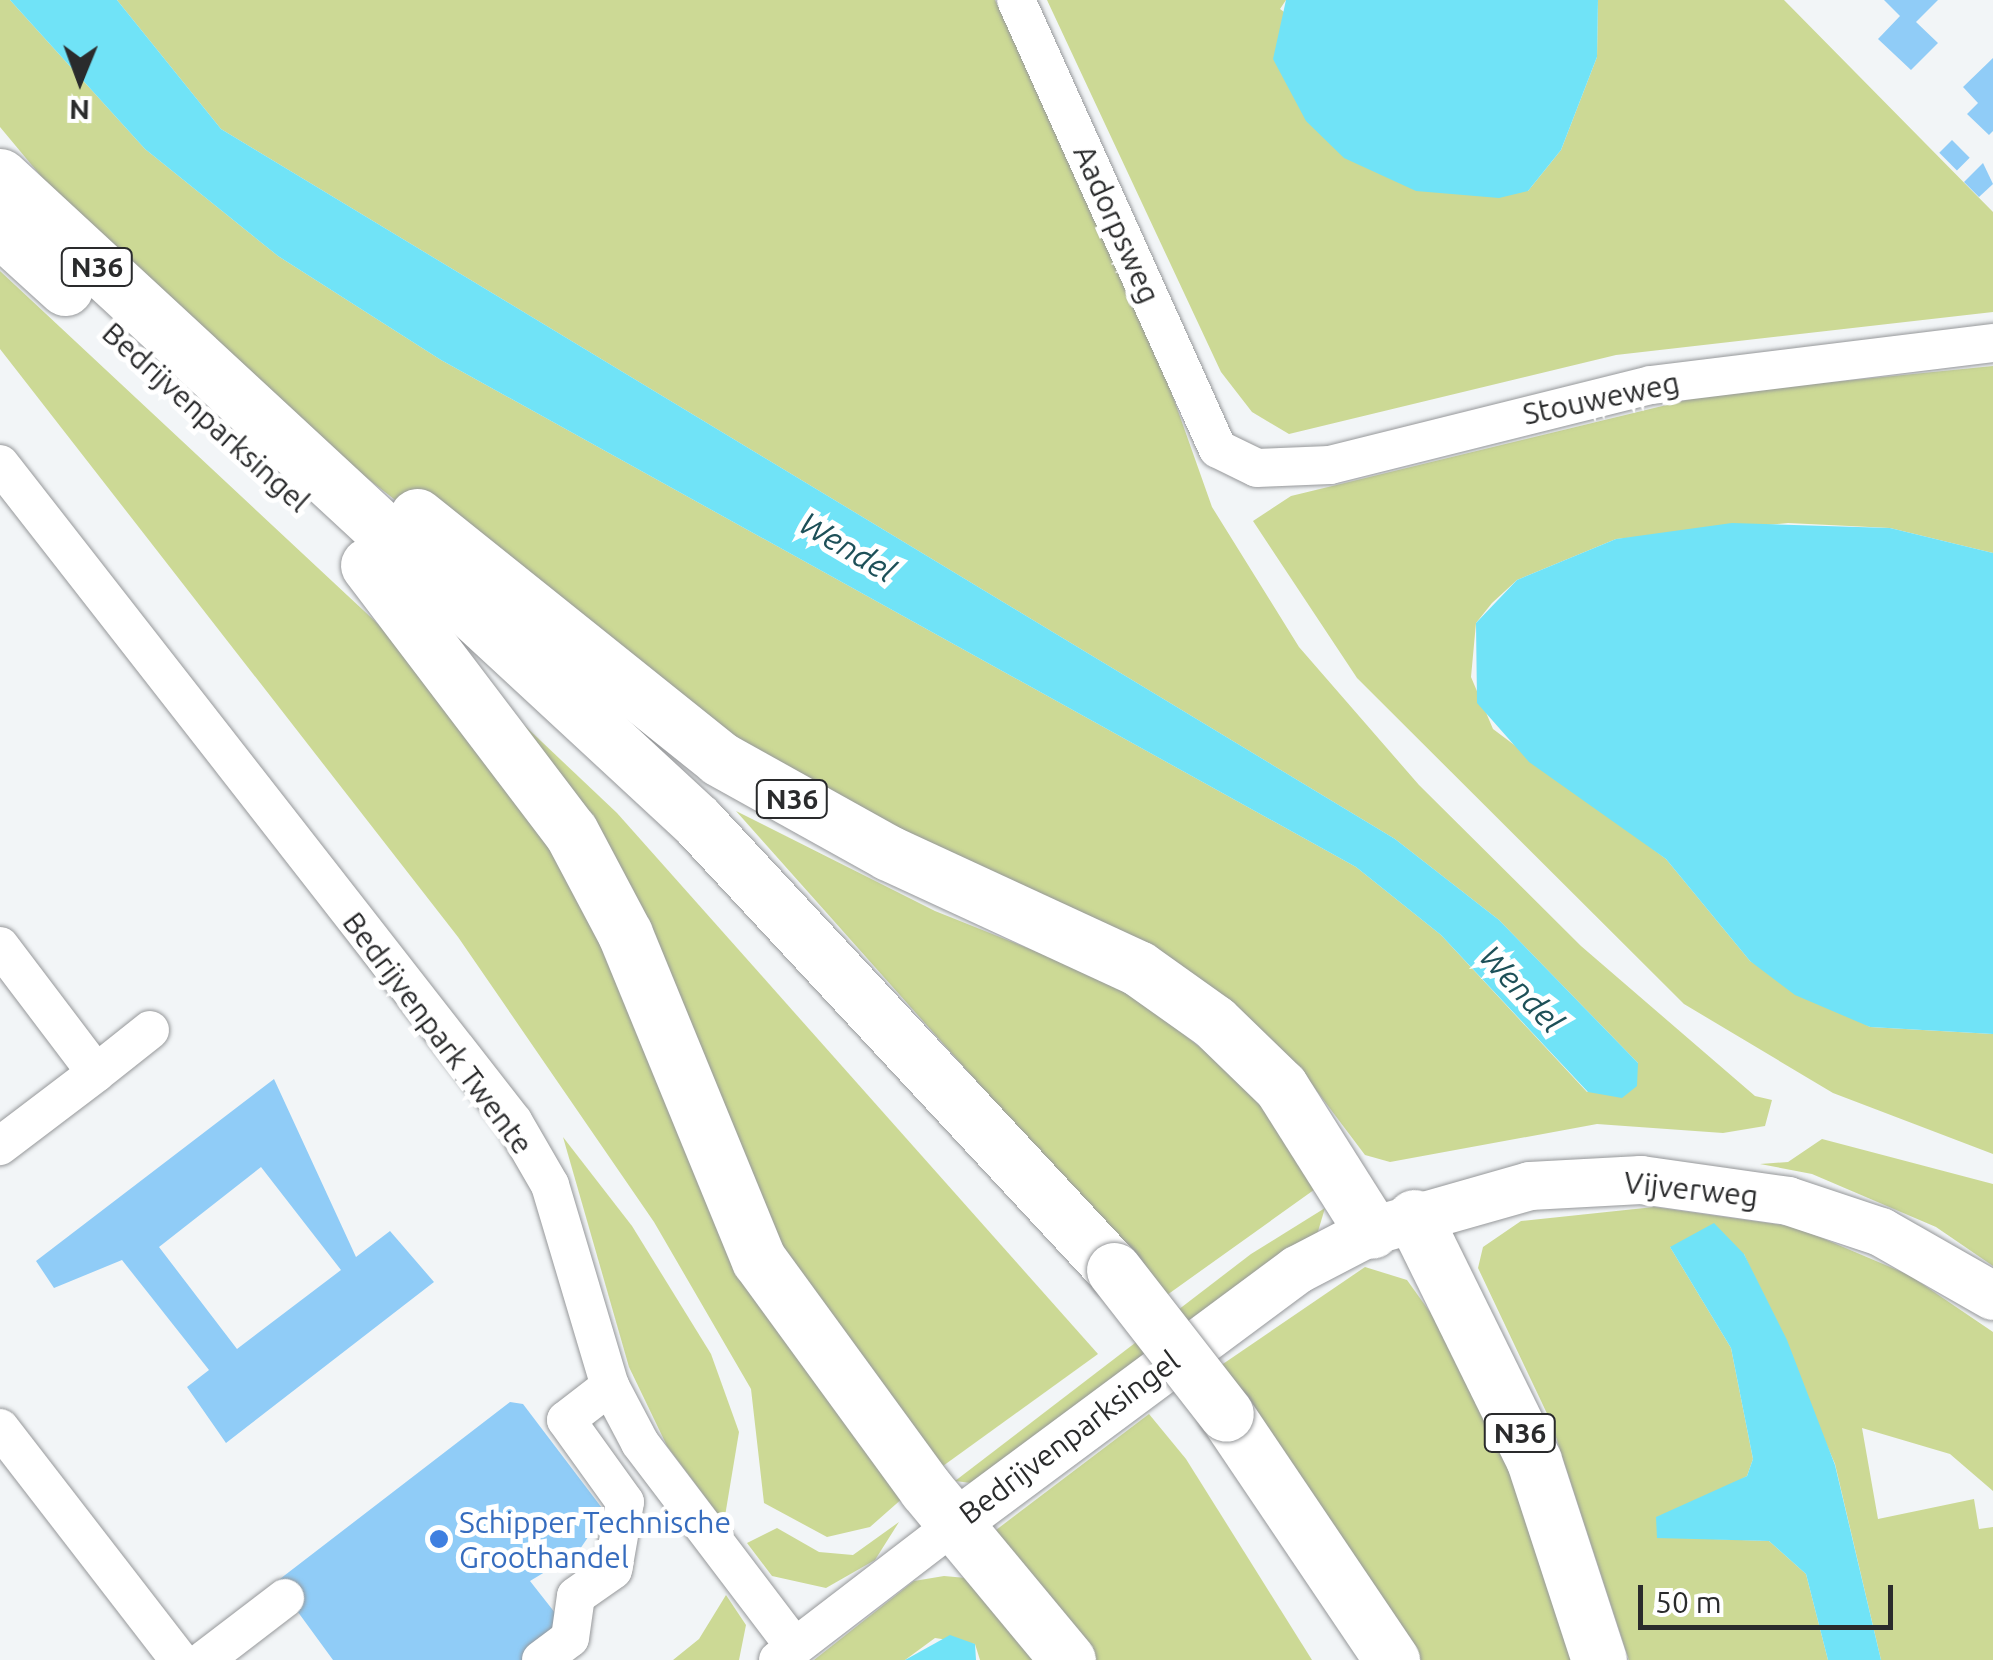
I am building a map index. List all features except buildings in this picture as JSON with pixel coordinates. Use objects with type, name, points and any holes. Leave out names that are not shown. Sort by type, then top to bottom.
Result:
[{"type":"highway","name":"Bedrijvenparksingel","points":[[0,176],[194,358]]},
{"type":"highway","name":"Bedrijvenparksingel","points":[[0,229],[368,565]]},
{"type":"highway","name":"N36","points":[[194,358],[369,476],[720,760],[889,854],[1138,968],[1214,1022],[1281,1086],[1393,1224],[1546,1490],[1599,1660]]},
{"type":"highway","name":"N36","points":[[194,358],[763,887],[1099,1282],[1392,1660]]},
{"type":"highway","name":"N36","points":[[368,565],[771,949],[1099,1282]]},
{"type":"highway","name":"N36","points":[[368,565],[571,832],[625,934],[760,1260],[955,1524],[1068,1660]]},
{"type":"highway","name":"N36","points":[[1211,1425],[1352,1660]]},
{"type":"main road","name":"Vijverweg","points":[[1393,1224],[1577,1180],[1688,1184],[1834,1214],[1993,1296]]},
{"type":"main road","name":"Bedrijvenparksingel","points":[[955,1524],[1262,1291],[1393,1224]]},
{"type":"street","name":"Aadorpsweg","points":[[1016,0],[1218,449]]},
{"type":"street","name":"Stouweweg","points":[[1218,449],[1257,468],[1295,472],[1652,385],[1993,342]]},
{"type":"street","name":"Bedrijvenpark Twente","points":[[0,464],[513,1121],[550,1185],[610,1386],[671,1488],[786,1654]]},
{"type":"street","points":[[0,946],[96,1073]]},
{"type":"street","points":[[0,1146],[150,1030]]},
{"type":"street","points":[[541,1660],[570,1638],[576,1596],[614,1570],[625,1502],[566,1420],[610,1386]]},
{"type":"street","points":[[0,1428],[161,1654]]},
{"type":"street","name":"Bedrijvenparksingel","points":[[786,1654],[955,1524]]},
{"type":"street","points":[[204,1660],[291,1607],[239,1660]]},
{"type":"green space","points":[[0,0],[10,0],[145,149],[278,256],[441,360],[1356,867],[1441,935],[1587,1092],[1638,1063],[1499,920],[1395,839],[221,129],[117,0],[995,0],[1155,346],[1212,507],[1299,647],[1419,785],[1581,946],[1755,1096],[1772,1100],[1765,1126],[1723,1133],[1597,1124],[1390,1162],[1365,1155],[1307,1078],[596,656],[318,440],[105,253],[0,127]]},
{"type":"green space","points":[[1047,0],[1286,0],[1280,9],[1528,191],[1561,150],[1597,57],[1598,0],[1784,0],[1993,212],[1993,312],[1616,355],[1289,434],[1252,412],[1221,372]]},
{"type":"green space","points":[[0,271],[438,680],[497,749],[904,1497],[870,1527],[827,1537],[764,1503],[751,1389],[654,1222],[458,937],[0,349]]},
{"type":"green space","points":[[1993,366],[1993,553],[1890,528],[1788,523],[1616,539],[1517,580],[1492,603],[1476,623],[1471,677],[1493,729],[1666,859],[1750,961],[1870,1027],[1993,1034],[1993,1154],[1833,1093],[1684,1004],[1357,678],[1253,521],[1291,496],[1712,394]]},
{"type":"green space","points":[[449,654],[617,813],[1098,1354],[936,1471],[849,1364]]},
{"type":"green space","points":[[736,811],[935,911],[1122,986],[1276,1107],[1318,1187],[1167,1295]]},
{"type":"green space","points":[[563,1137],[632,1226],[711,1354],[739,1432],[724,1522],[667,1446],[629,1367]]},
{"type":"green space","points":[[1822,1139],[1993,1184],[1993,1266],[1936,1227],[1812,1174],[1760,1164],[1788,1162]]},
{"type":"green space","points":[[1654,1207],[1796,1227],[1909,1275],[1993,1332],[1993,1491],[1950,1454],[1862,1428],[1878,1519],[1974,1499],[1979,1529],[1993,1527],[1993,1660],[1881,1660],[1835,1464],[1744,1254],[1670,1247],[1731,1348],[1753,1459],[1747,1476],[1670,1518],[1657,1537],[1769,1541],[1806,1574],[1828,1660],[1629,1660],[1551,1422],[1478,1268],[1483,1247],[1521,1221]]},
{"type":"green space","points":[[1325,1208],[1316,1238],[971,1483],[955,1481],[1251,1254]]},
{"type":"green space","points":[[1365,1267],[1407,1280],[1455,1347],[1507,1445],[1580,1660],[1408,1660],[1217,1368]]},
{"type":"green space","points":[[1149,1414],[1186,1459],[1312,1660],[1096,1660],[1003,1554],[996,1530]]},
{"type":"green space","points":[[899,1522],[875,1560],[826,1588],[772,1576],[747,1543],[777,1528],[819,1552],[853,1555]]},
{"type":"green space","points":[[944,1576],[966,1578],[1043,1660],[980,1660],[975,1644],[935,1638],[905,1660],[814,1660],[914,1581]]},
{"type":"green space","points":[[726,1595],[746,1625],[739,1660],[673,1660],[699,1639]]},
{"type":"water","name":"Wendel","points":[[10,0],[117,0],[221,129],[1395,839],[1499,920],[1638,1063],[1637,1086],[1622,1098],[1588,1092],[1441,935],[1356,867],[441,360],[278,256],[145,149]]},
{"type":"water","points":[[1286,0],[1598,0],[1597,57],[1561,150],[1528,191],[1499,198],[1416,191],[1344,158],[1306,121],[1273,59]]},
{"type":"water","points":[[1732,523],[1890,528],[1993,553],[1993,1034],[1870,1027],[1795,995],[1750,961],[1666,859],[1529,762],[1477,703],[1476,623],[1517,580],[1616,539]]},
{"type":"water","points":[[1714,1223],[1744,1254],[1787,1340],[1835,1465],[1881,1660],[1828,1660],[1806,1574],[1769,1541],[1657,1538],[1656,1517],[1747,1476],[1753,1459],[1731,1348],[1670,1247]]},
{"type":"water","points":[[950,1635],[975,1644],[976,1660],[905,1660]]},
{"type":"place","name":"Schipper Technische Groothandel","points":[[439,1539]]}]
